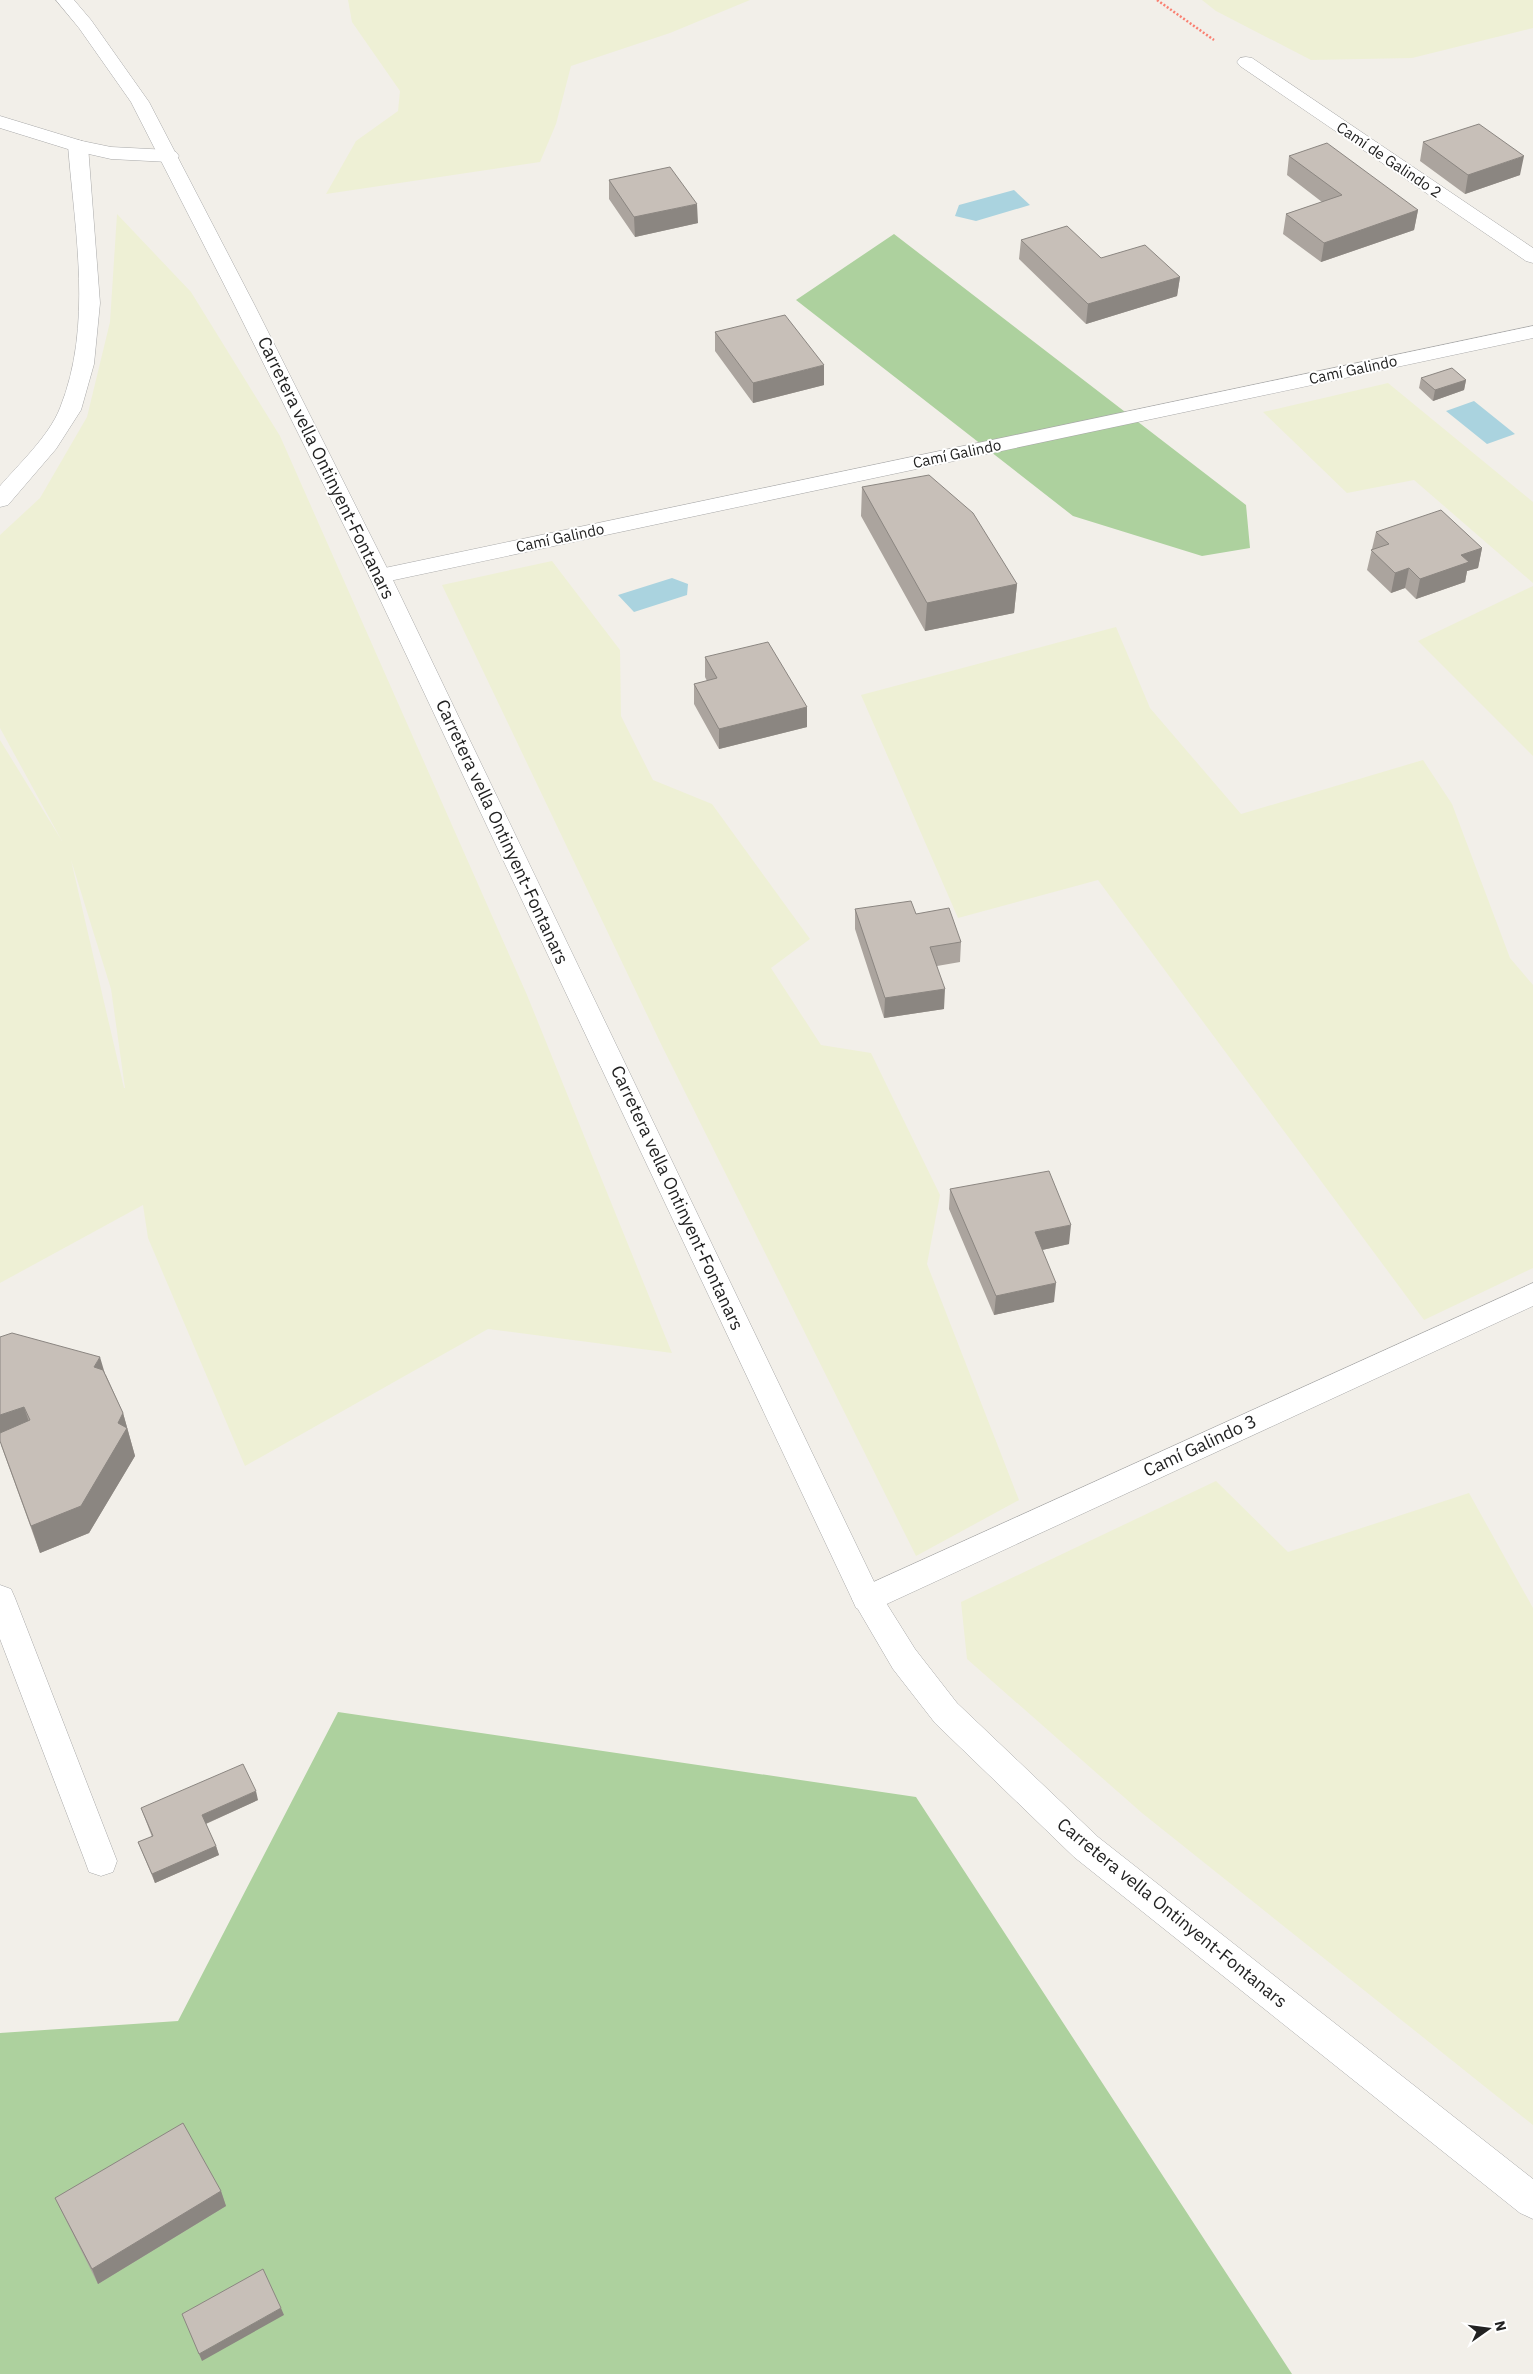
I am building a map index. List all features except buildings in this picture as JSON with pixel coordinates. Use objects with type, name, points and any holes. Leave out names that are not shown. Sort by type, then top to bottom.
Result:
[{"type":"street","name":"Carretera vella Ontinyent-Fontanars","points":[[65,0],[85,24],[140,102],[169,156],[380,576],[867,1599],[904,1659],[946,1713],[1086,1847],[1533,2201]]},
{"type":"street","name":"Camí de Galindo 2","points":[[1246,62],[1533,258]]},
{"type":"street","points":[[0,122],[78,146],[111,153],[169,156]]},
{"type":"street","points":[[0,500],[48,444],[70,410],[84,364],[90,302],[83,237],[78,146]]},
{"type":"street","name":"Camí Galindo","points":[[380,576],[1533,332]]},
{"type":"street","name":"Camí Galindo 3","points":[[867,1599],[1533,1294]]},
{"type":"street","points":[[0,1598],[101,1861]]},
{"type":"path","points":[[1157,0],[1246,62]]},
{"type":"green space","points":[[348,0],[750,0],[670,33],[571,66],[556,124],[540,162],[326,194],[356,141],[398,111],[400,91],[352,22]]},
{"type":"green space","points":[[1202,0],[1533,0],[1533,28],[1412,58],[1311,60],[1216,11]]},
{"type":"green space","points":[[117,214],[191,292],[280,436],[527,995],[672,1353],[488,1329],[245,1466],[148,1238],[143,1205],[0,1283],[0,740],[62,841],[0,728],[0,535],[40,498],[87,417],[110,322]],"holes":[[[71,860],[111,989],[125,1088]]]},
{"type":"green space","points":[[894,234],[1246,505],[1250,548],[1202,556],[1073,516],[796,300]]},
{"type":"green space","points":[[1388,383],[1533,502],[1533,583],[1414,480],[1347,493],[1263,412]]},
{"type":"green space","points":[[552,561],[620,650],[621,716],[653,780],[712,804],[810,939],[771,968],[821,1045],[871,1053],[940,1195],[927,1264],[1019,1500],[916,1556],[661,1044],[442,585]]},
{"type":"green space","points":[[1533,586],[1533,756],[1418,641]]},
{"type":"green space","points":[[1116,627],[1150,708],[1241,814],[1423,760],[1452,804],[1510,958],[1533,985],[1533,1268],[1424,1320],[1098,880],[958,918],[861,695]]},
{"type":"green space","points":[[1216,1481],[1288,1552],[1469,1493],[1533,1608],[1533,2125],[1142,1813],[967,1659],[961,1602]]},
{"type":"green space","points":[[338,1712],[916,1797],[1292,2374],[0,2374],[0,2033],[178,2021]]},
{"type":"water","points":[[1014,190],[1030,205],[976,221],[955,216],[959,205]]},
{"type":"water","points":[[1474,401],[1515,434],[1487,444],[1446,411]]},
{"type":"water","points":[[672,578],[688,584],[687,595],[634,612],[618,595]]}]
